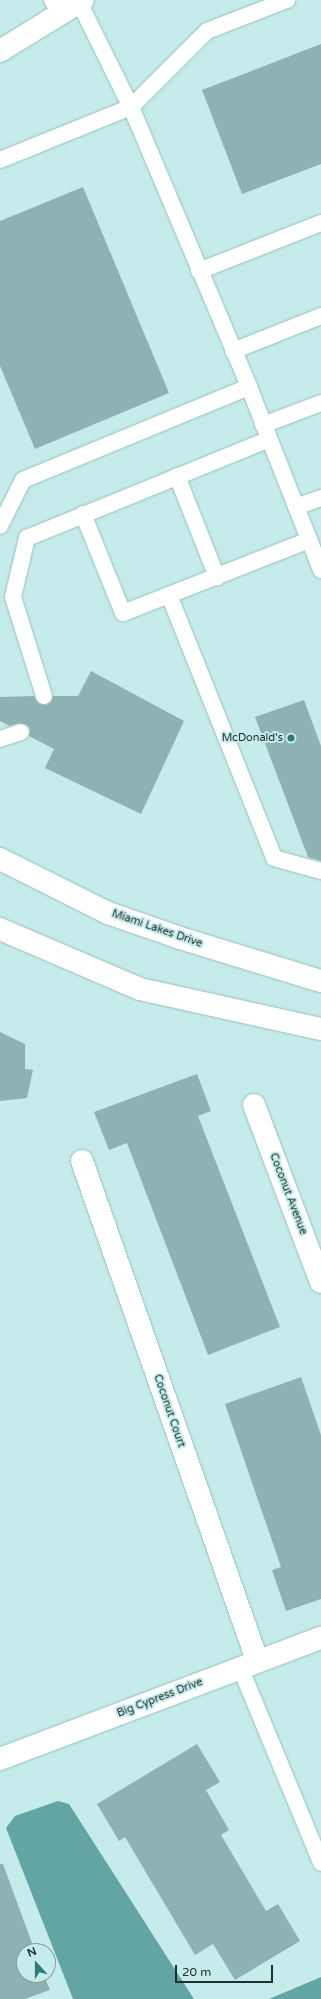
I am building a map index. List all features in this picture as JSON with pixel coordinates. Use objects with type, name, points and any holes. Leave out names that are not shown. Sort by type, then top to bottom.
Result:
[{"type":"street","points":[[0,51],[56,7],[81,1]]},
{"type":"street","name":"Miami Lakes Drive","points":[[0,859],[108,913],[180,938],[321,981]]},
{"type":"street","points":[[0,929],[140,989],[321,1029]]},
{"type":"street","name":"Coconut Avenue","points":[[254,1105],[321,1282]]},
{"type":"street","name":"Coconut Court","points":[[82,1161],[249,1664]]},
{"type":"street","name":"Big Cypress Drive","points":[[0,1759],[321,1638]]},
{"type":"lane","points":[[0,160],[131,107],[207,31],[288,0]]},
{"type":"lane","points":[[81,1],[131,107],[249,387],[321,570]]},
{"type":"lane","points":[[199,271],[321,223]]},
{"type":"lane","points":[[233,351],[321,316]]},
{"type":"lane","points":[[0,526],[23,480],[249,387]]},
{"type":"lane","points":[[44,696],[13,597],[27,538],[177,476],[321,403]]},
{"type":"lane","points":[[177,476],[217,577]]},
{"type":"lane","points":[[296,507],[321,498]]},
{"type":"lane","points":[[83,514],[123,614],[309,540]]},
{"type":"lane","points":[[169,595],[274,858],[321,872]]},
{"type":"lane","points":[[0,739],[21,732]]},
{"type":"lane","points":[[249,1664],[321,1863]]},
{"type":"water","points":[[58,1801],[69,1804],[194,1999],[73,1999],[56,1956],[56,1943],[51,1943],[6,1828],[15,1816]]},
{"type":"water","points":[[321,1977],[321,1999],[269,1999]]},
{"type":"building","points":[[321,44],[321,164],[242,194],[202,90]]},
{"type":"building","points":[[83,187],[169,393],[35,449],[0,366],[0,221]]},
{"type":"building","points":[[91,671],[184,721],[141,814],[45,768],[54,749],[29,736],[30,729],[27,725],[18,723],[10,726],[0,721],[0,697],[34,696],[38,703],[46,705],[51,702],[53,696],[78,696]]},
{"type":"building","points":[[304,700],[321,746],[321,861],[308,857],[255,717]]},
{"type":"building","points":[[0,1032],[25,1044],[25,1069],[33,1070],[27,1098],[0,1101]]},
{"type":"building","points":[[197,1074],[211,1111],[198,1116],[280,1327],[208,1355],[127,1143],[109,1150],[94,1112]]},
{"type":"building","points":[[301,1377],[321,1435],[321,1599],[286,1611],[272,1570],[281,1567],[225,1404]]},
{"type":"building","points":[[197,1744],[220,1782],[206,1790],[229,1830],[221,1835],[266,1911],[278,1904],[300,1941],[235,1980],[213,1944],[195,1955],[125,1837],[119,1841],[97,1804]]},
{"type":"building","points":[[0,1864],[3,1864],[32,1943],[16,1943],[16,1983],[47,1983],[50,1990],[25,1999],[0,1999]]},
{"type":"place","name":"McDonald's","points":[[291,738]]}]
